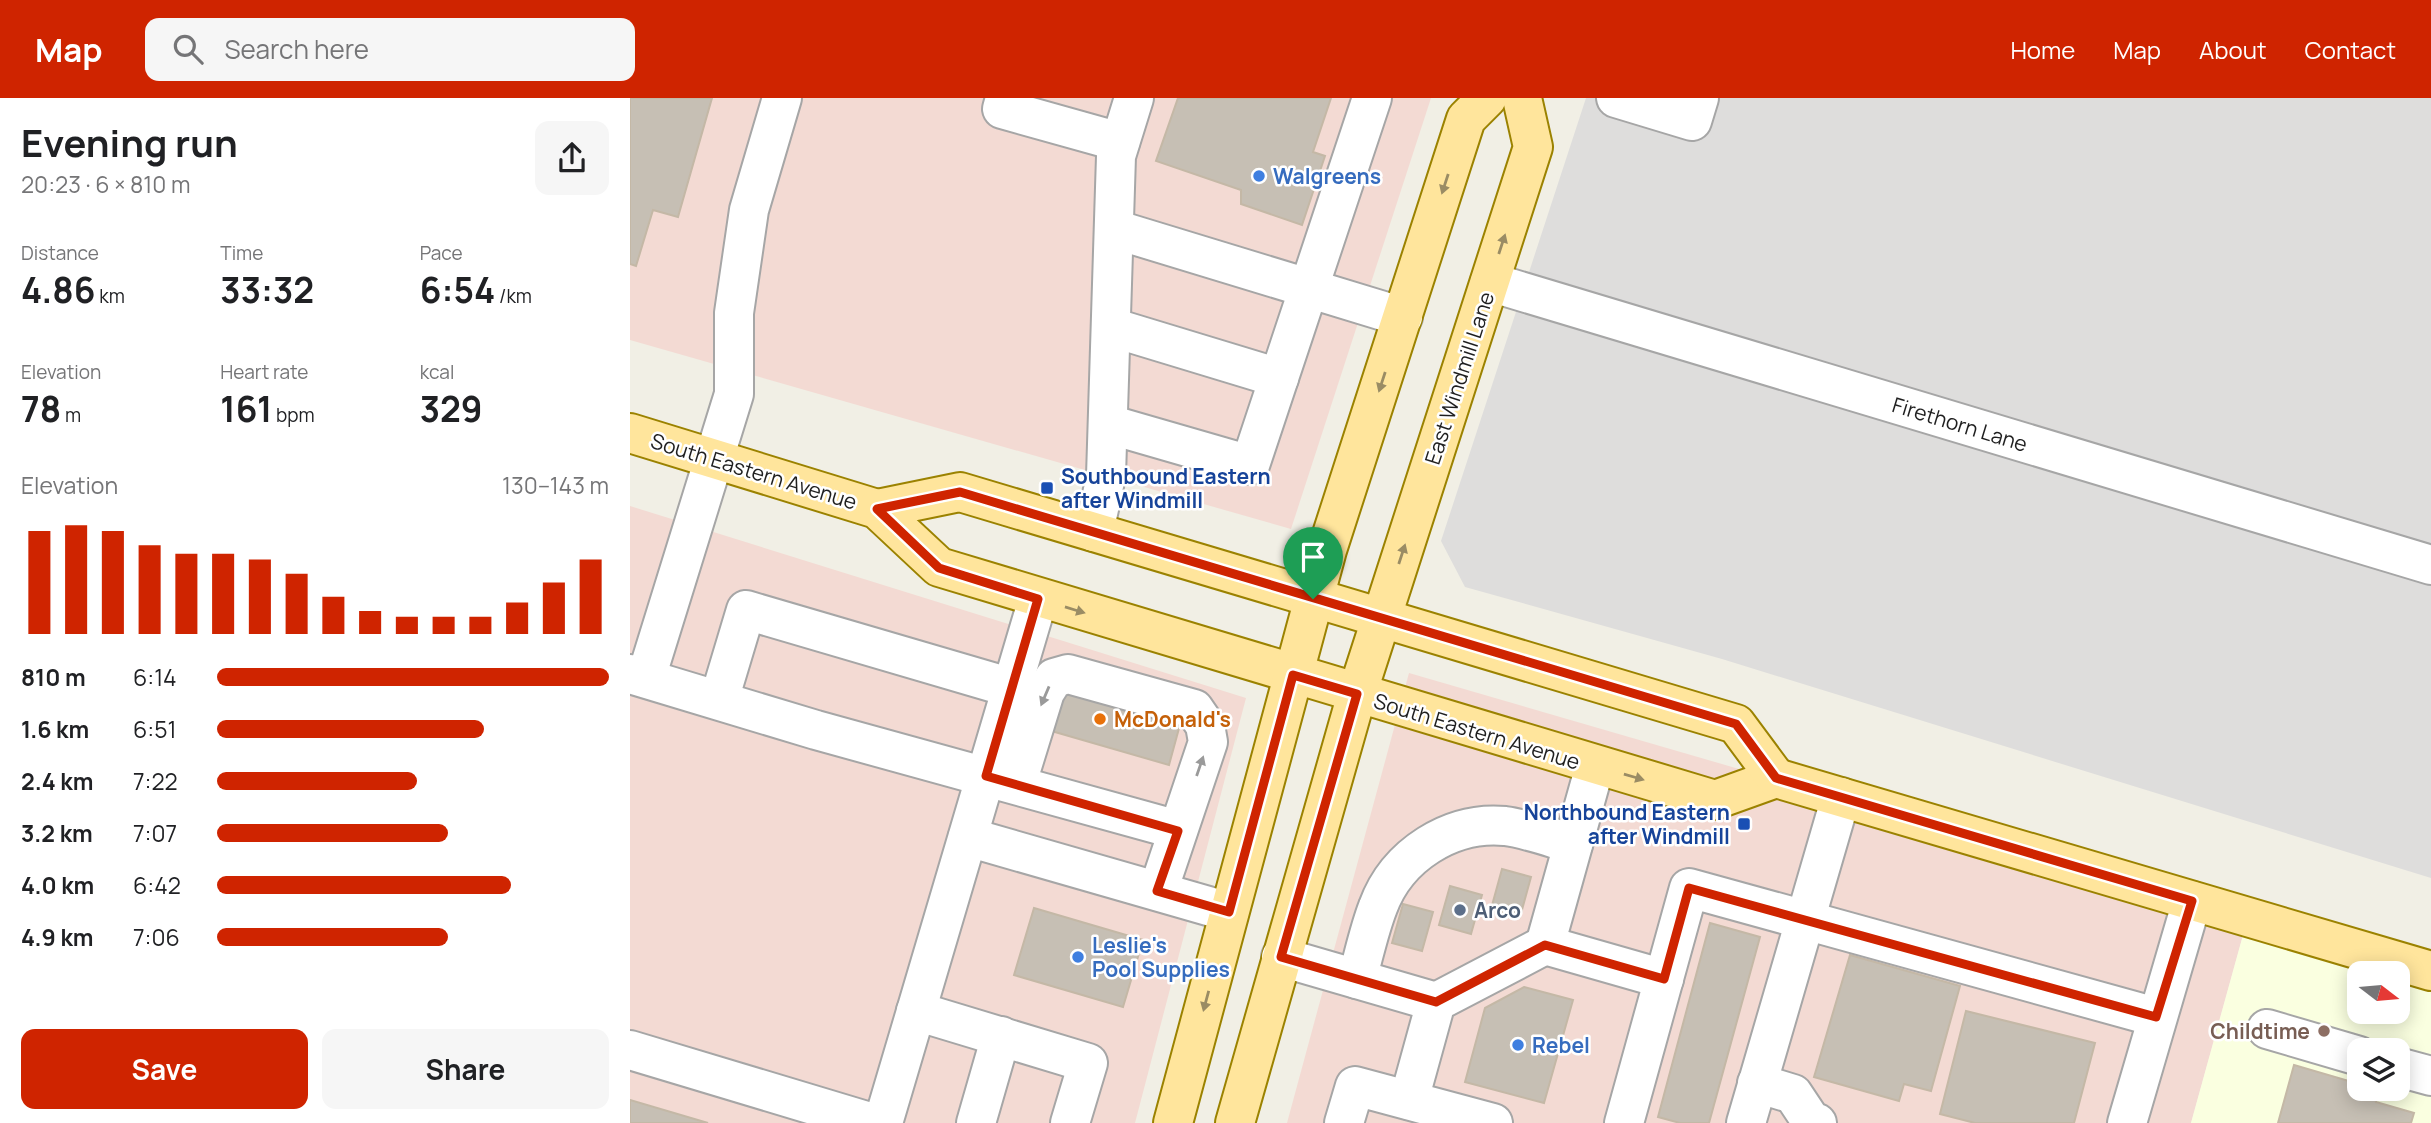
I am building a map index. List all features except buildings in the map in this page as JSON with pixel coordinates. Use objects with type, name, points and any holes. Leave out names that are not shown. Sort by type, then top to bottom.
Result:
[{"type":"main road","points":[[1173,1123],[1313,599],[1466,119],[1487,98]]},
{"type":"main road","name":"East Windmill Lane","points":[[1234,1123],[1357,694],[1533,147],[1522,98]]},
{"type":"main road","name":"South Eastern Avenue","points":[[630,433],[877,509],[939,568],[1038,599],[1715,800],[1776,778],[1736,724],[960,492],[877,509]]},
{"type":"main road","points":[[1776,778],[2431,971]]},
{"type":"street","points":[[782,98],[749,210],[734,313],[734,394],[715,457],[638,676],[1178,831]]},
{"type":"street","points":[[1005,98],[1002,109],[1121,142]]},
{"type":"street","points":[[1094,532],[1106,476],[1116,156],[1134,98]]},
{"type":"street","points":[[1108,424],[1250,465],[1372,98]]},
{"type":"street","points":[[1637,101],[1692,121],[1699,98]]},
{"type":"street","points":[[1114,229],[1309,286],[1403,317]]},
{"type":"street","name":"Firethorn Lane","points":[[1490,282],[2431,565]]},
{"type":"street","points":[[1111,327],[1279,378]]},
{"type":"street","points":[[1001,780],[1012,688],[1038,599]]},
{"type":"street","points":[[719,701],[746,610],[1012,688]]},
{"type":"street","points":[[883,1123],[968,837],[1054,678],[1068,674],[1194,709],[1205,725],[1208,742],[1157,891]]},
{"type":"street","points":[[1545,945],[1595,766]]},
{"type":"street","points":[[1746,1123],[1841,797]]},
{"type":"street","points":[[1357,979],[1378,905],[1396,874],[1419,851],[1445,835],[1477,826],[1507,826],[1573,844]]},
{"type":"street","points":[[968,837],[1229,912]]},
{"type":"street","points":[[1624,1123],[1689,888],[2156,1017]]},
{"type":"street","points":[[2127,1123],[2192,901]]},
{"type":"street","points":[[1281,957],[1436,1002],[1545,945],[1664,979]]},
{"type":"street","points":[[1409,1100],[1436,1002]]},
{"type":"street","points":[[916,1011],[1088,1063],[1070,1123]]},
{"type":"street","points":[[2267,1029],[2347,1052]]},
{"type":"street","points":[[976,1123],[1001,1036]]},
{"type":"street","points":[[630,1050],[873,1123]]},
{"type":"street","points":[[2410,1070],[2431,1076]]},
{"type":"street","points":[[1757,1083],[1793,1094],[1811,1121],[1817,1123]]},
{"type":"street","points":[[1344,1123],[1355,1086],[1493,1123]]},
{"type":"shaded area","points":[[630,98],[1431,98],[1291,529],[630,340]]},
{"type":"shaded area","points":[[1586,98],[2431,98],[2431,878],[1722,659],[1465,587],[1441,541]]},
{"type":"shaded area","points":[[630,506],[1246,698],[1135,1123],[630,1123]]},
{"type":"shaded area","points":[[1409,673],[2248,917],[2191,1123],[1287,1123]]},
{"type":"shaded area","name":"Childtime","points":[[2248,917],[2397,961],[2347,961],[2347,1024],[2410,1024],[2410,965],[2431,971],[2431,1123],[2191,1123]]},
{"type":"place","name":"Walgreens","points":[[1259,176]]},
{"type":"place","name":"Southbound Eastern after Windmill","points":[[1047,488]]},
{"type":"place","name":"McDonald's","points":[[1100,719]]},
{"type":"place","name":"Northbound Eastern after Windmill","points":[[1744,824]]},
{"type":"place","name":"Arco","points":[[1460,910]]},
{"type":"place","name":"Leslie's Pool Supplies","points":[[1078,957]]},
{"type":"place","name":"Childtime","points":[[2324,1031]]},
{"type":"place","name":"Rebel","points":[[1518,1045]]},
{"type":"route","points":[[960,492],[1313,599],[1736,724],[1776,778],[2192,901],[2156,1017],[1689,888],[1664,979],[1545,945],[1436,1002],[1281,957],[1357,694],[1293,675],[1229,912],[1157,891],[1178,831],[986,776],[1038,599],[939,568],[877,509],[960,492]]}]
